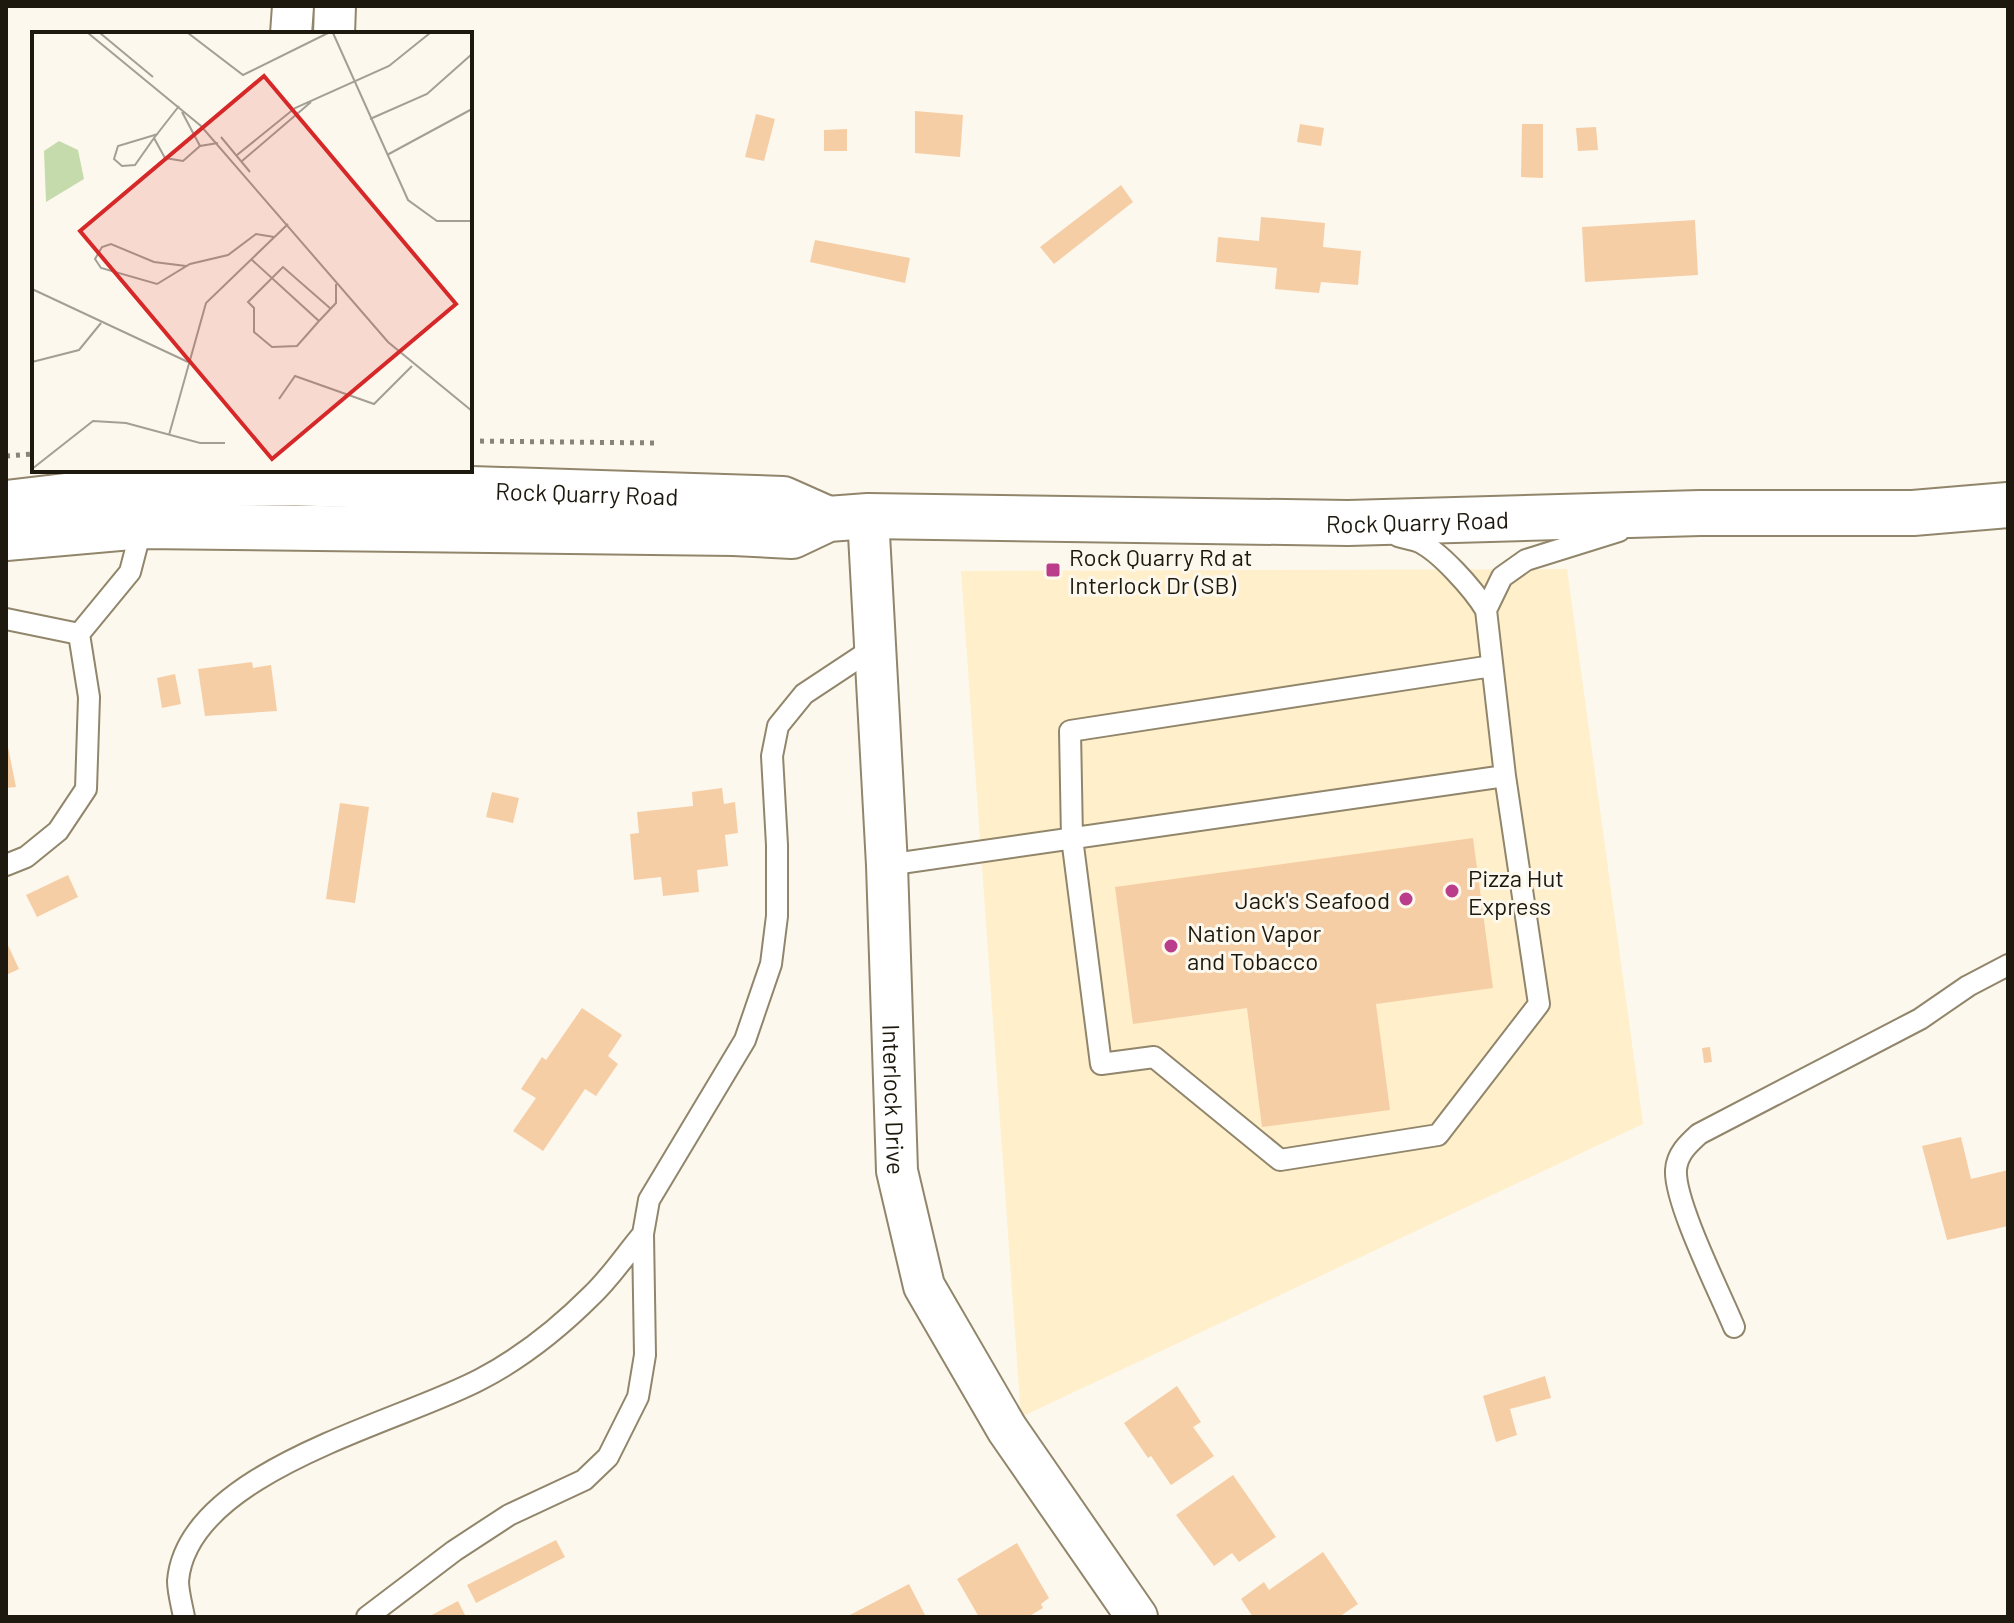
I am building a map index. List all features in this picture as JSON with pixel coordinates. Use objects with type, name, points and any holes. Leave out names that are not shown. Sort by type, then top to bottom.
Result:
[{"type":"main road","name":"Rock Quarry Road","points":[[6,503],[158,485],[288,477],[783,499],[848,517],[1348,523],[1700,513],[1913,513],[2008,505]]},
{"type":"main road","name":"Rock Quarry Road","points":[[6,538],[142,526],[792,536],[848,517]]},
{"type":"street","points":[[291,32],[293,6]]},
{"type":"street","points":[[334,32],[335,6]]},
{"type":"street","name":"Interlock Drive","points":[[848,517],[875,647],[887,865],[897,1171],[924,1286],[1007,1429],[1137,1617]]},
{"type":"lane","points":[[1486,610],[1502,577],[1526,560],[1607,534],[1700,513]]},
{"type":"lane","points":[[1348,523],[1419,541],[1455,572],[1477,595],[1486,610],[1505,776],[1539,1004],[1438,1135],[1280,1160],[1154,1057],[1101,1064],[1072,838],[1070,731],[1492,666]]},
{"type":"lane","points":[[6,865],[26,857],[58,831],[86,789],[89,697],[79,634],[130,572],[142,526]]},
{"type":"lane","points":[[6,619],[79,634]]},
{"type":"lane","points":[[367,1617],[454,1551],[509,1515],[584,1480],[608,1457],[638,1397],[645,1355],[643,1222],[649,1200],[745,1040],[771,964],[777,916],[772,756],[778,726],[804,694],[875,647]]},
{"type":"lane","points":[[887,865],[1505,776]]},
{"type":"lane","points":[[1734,1327],[1680,1194],[1676,1167],[1687,1145],[1699,1134],[1920,1019],[1968,986],[2008,965]]},
{"type":"lane","points":[[184,1617],[178,1582],[187,1547],[204,1522],[239,1490],[300,1456],[481,1379],[550,1332],[583,1303],[643,1234]]},
{"type":"path","points":[[472,441],[656,443]]},
{"type":"path","points":[[6,456],[32,454]]},
{"type":"shaded area","points":[[1567,569],[1643,1124],[1021,1417],[961,571]]},
{"type":"building","points":[[915,111],[963,115],[960,157],[915,153]]},
{"type":"building","points":[[756,114],[775,119],[764,161],[745,157]]},
{"type":"building","points":[[1300,124],[1324,128],[1321,146],[1297,142]]},
{"type":"building","points":[[1522,124],[1543,124],[1543,178],[1521,177]]},
{"type":"building","points":[[1596,127],[1598,150],[1578,151],[1576,128]]},
{"type":"building","points":[[847,129],[847,151],[824,151],[824,130]]},
{"type":"building","points":[[1121,185],[1133,202],[1054,264],[1040,247]]},
{"type":"building","points":[[1261,217],[1325,223],[1323,247],[1361,251],[1358,285],[1321,282],[1319,293],[1275,289],[1277,268],[1216,262],[1218,237],[1259,241]]},
{"type":"building","points":[[1695,220],[1698,275],[1585,282],[1582,227]]},
{"type":"building","points":[[815,240],[910,258],[905,283],[810,262]]},
{"type":"building","points":[[252,662],[253,668],[271,665],[277,711],[205,716],[198,669]]},
{"type":"building","points":[[175,674],[181,704],[162,708],[157,678]]},
{"type":"building","points":[[6,737],[16,787],[6,788]]},
{"type":"building","points":[[722,788],[724,804],[735,802],[738,833],[725,835],[728,866],[697,870],[699,892],[663,896],[661,877],[634,880],[630,834],[639,833],[637,812],[693,806],[692,792]]},
{"type":"building","points":[[492,792],[519,798],[513,823],[486,817]]},
{"type":"building","points":[[340,803],[369,807],[355,903],[326,899]]},
{"type":"building","points":[[1473,838],[1493,988],[1376,1004],[1390,1110],[1262,1127],[1247,1008],[1133,1024],[1115,887]]},
{"type":"building","points":[[68,875],[78,897],[37,917],[26,895]]},
{"type":"building","points":[[6,941],[19,969],[6,975]]},
{"type":"building","points":[[582,1008],[622,1035],[608,1056],[618,1064],[596,1096],[585,1089],[543,1151],[513,1131],[536,1098],[521,1089],[542,1057],[546,1060]]},
{"type":"building","points":[[1710,1047],[1712,1062],[1704,1063],[1702,1048]]},
{"type":"building","points":[[1961,1137],[1971,1179],[2008,1170],[2008,1226],[1947,1240],[1922,1146]]},
{"type":"building","points":[[1545,1376],[1551,1398],[1510,1409],[1517,1435],[1496,1442],[1483,1396]]},
{"type":"building","points":[[1177,1386],[1201,1422],[1193,1427],[1214,1456],[1171,1485],[1124,1423]]},
{"type":"building","points":[[1233,1475],[1276,1537],[1239,1562],[1232,1553],[1214,1566],[1176,1515]]},
{"type":"building","points":[[556,1540],[565,1557],[476,1603],[467,1585]]},
{"type":"building","points":[[1017,1543],[1049,1598],[1041,1604],[1043,1608],[1028,1617],[979,1617],[957,1579]]},
{"type":"building","points":[[1323,1552],[1358,1604],[1339,1617],[1253,1617],[1241,1599],[1264,1582],[1269,1590]]},
{"type":"building","points":[[909,1584],[926,1617],[846,1617]]},
{"type":"building","points":[[458,1601],[466,1617],[428,1617]]},
{"type":"place","name":"Rock Quarry Rd at Interlock Dr (SB)","points":[[1053,570]]},
{"type":"place","name":"Pizza Hut Express","points":[[1452,891]]},
{"type":"place","name":"Jack's Seafood","points":[[1406,899]]},
{"type":"place","name":"Nation Vapor and Tobacco","points":[[1171,946]]}]
